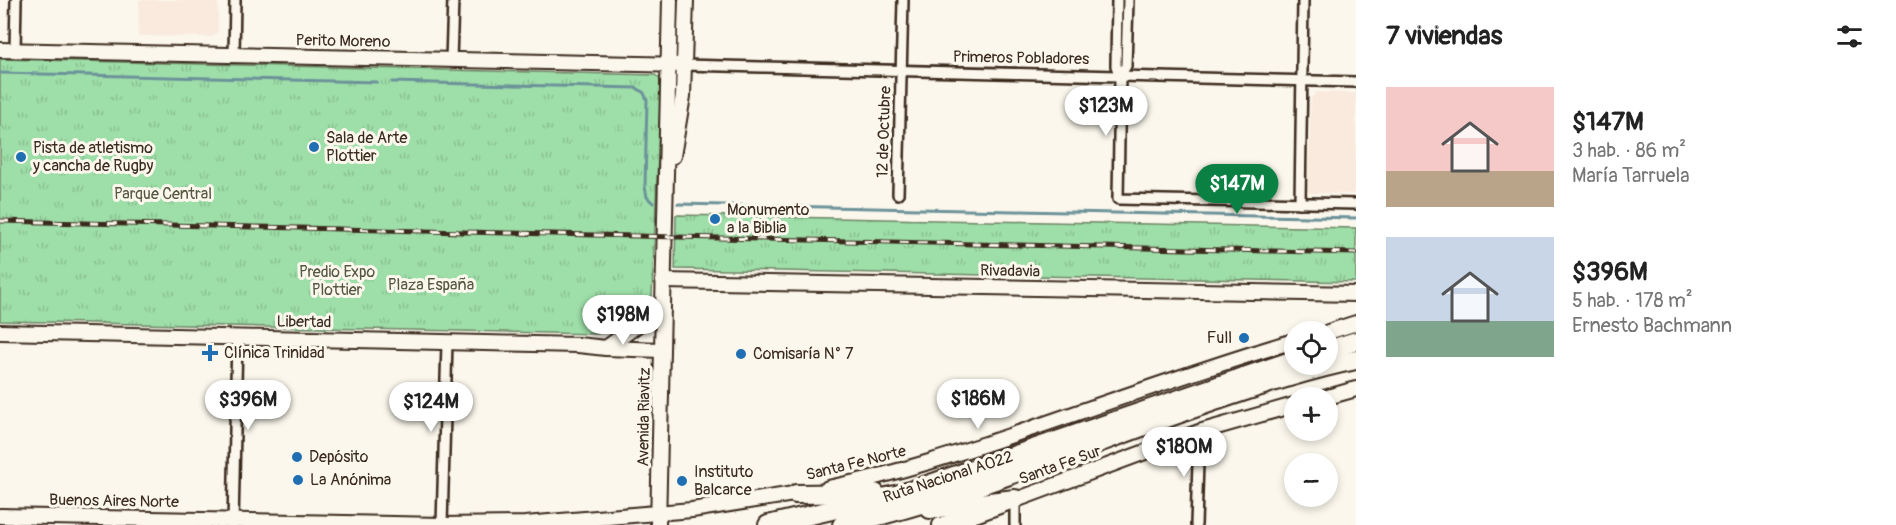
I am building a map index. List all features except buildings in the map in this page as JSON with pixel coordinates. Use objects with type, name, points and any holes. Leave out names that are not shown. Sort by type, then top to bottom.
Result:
[{"type":"highway","points":[[1338,347],[1356,341]]},
{"type":"highway","name":"Ruta Nacional A022","points":[[842,525],[964,490],[1253,388],[1356,360]]},
{"type":"highway","name":"Ruta Nacional A022","points":[[768,525],[904,493],[1284,363]]},
{"type":"highway","points":[[796,494],[904,493]]},
{"type":"highway","points":[[886,514],[1016,499]]},
{"type":"main road","name":"Avenida Riavitz","points":[[659,519],[656,350],[662,307],[670,0]]},
{"type":"main road","name":"Avenida Riavitz","points":[[664,202],[682,106],[686,0]]},
{"type":"main road","name":"Perito Moreno","points":[[0,50],[684,65]]},
{"type":"main road","name":"Rivadavia","points":[[663,281],[1356,294]]},
{"type":"main road","points":[[606,348],[662,307]]},
{"type":"main road","points":[[1338,329],[1356,323]]},
{"type":"main road","points":[[635,326],[634,332],[637,339],[656,350]]},
{"type":"main road","name":"Libertad","points":[[0,332],[578,345],[656,350]]},
{"type":"main road","name":"Santa Fe Norte","points":[[659,519],[871,478],[956,453],[1284,344]]},
{"type":"main road","points":[[1338,394],[1356,389]]},
{"type":"main road","name":"Santa Fe Sur","points":[[940,525],[978,514],[1199,432],[1284,408]]},
{"type":"main road","name":"Buenos Aires Norte","points":[[0,516],[233,523],[442,525],[659,519]]},
{"type":"street","points":[[15,50],[16,0]]},
{"type":"street","points":[[234,55],[235,0]]},
{"type":"street","points":[[451,60],[453,0]]},
{"type":"street","name":"12 de Octubre","points":[[898,194],[903,0]]},
{"type":"street","points":[[1117,0],[1116,66],[1120,76],[1118,199],[1356,204]]},
{"type":"street","points":[[1120,76],[1126,66],[1128,0]]},
{"type":"street","points":[[1300,203],[1303,0]]},
{"type":"street","name":"Primeros Pobladores","points":[[684,65],[1356,82]]},
{"type":"street","points":[[233,523],[237,337]]},
{"type":"street","points":[[442,525],[447,342]]},
{"type":"street","points":[[1196,525],[1199,432]]},
{"type":"street","points":[[1015,525],[1016,499]]},
{"type":"shaded area","points":[[139,0],[218,0],[218,32],[212,37],[138,36]]},
{"type":"shaded area","points":[[1317,92],[1356,93],[1356,194],[1308,193],[1311,98]]},
{"type":"green space","name":"Parque Central","points":[[0,59],[655,75],[661,84],[652,296],[627,319],[596,334],[0,321]]},
{"type":"green space","points":[[676,215],[1356,228],[1356,282],[675,269]]},
{"type":"waterway","points":[[0,73],[377,82]]},
{"type":"waterway","points":[[392,82],[637,88],[644,93],[647,100],[645,187],[647,197],[653,203]]},
{"type":"waterway","points":[[678,204],[1356,218]]},
{"type":"railway","points":[[0,221],[1356,253]]},
{"type":"place","name":"Sala de Arte Plottier","points":[[314,147]]},
{"type":"place","name":"Pista de atletismo y cancha de Rugby","points":[[21,157]]},
{"type":"place","name":"Monumento a la Biblia","points":[[715,219]]},
{"type":"place","name":"Full","points":[[1244,338]]},
{"type":"place","name":"Clínica Trinidad","points":[[210,353]]},
{"type":"place","name":"Comisaría N° 7","points":[[741,354]]},
{"type":"place","name":"Depósito","points":[[297,457]]},
{"type":"place","name":"La Anónima","points":[[298,480]]},
{"type":"place","name":"Instituto Balcarce","points":[[682,481]]},
{"type":"park label","name":"Predio Expo Plottier","points":[[337,281]]},
{"type":"park label","name":"Plaza España","points":[[431,285]]}]
